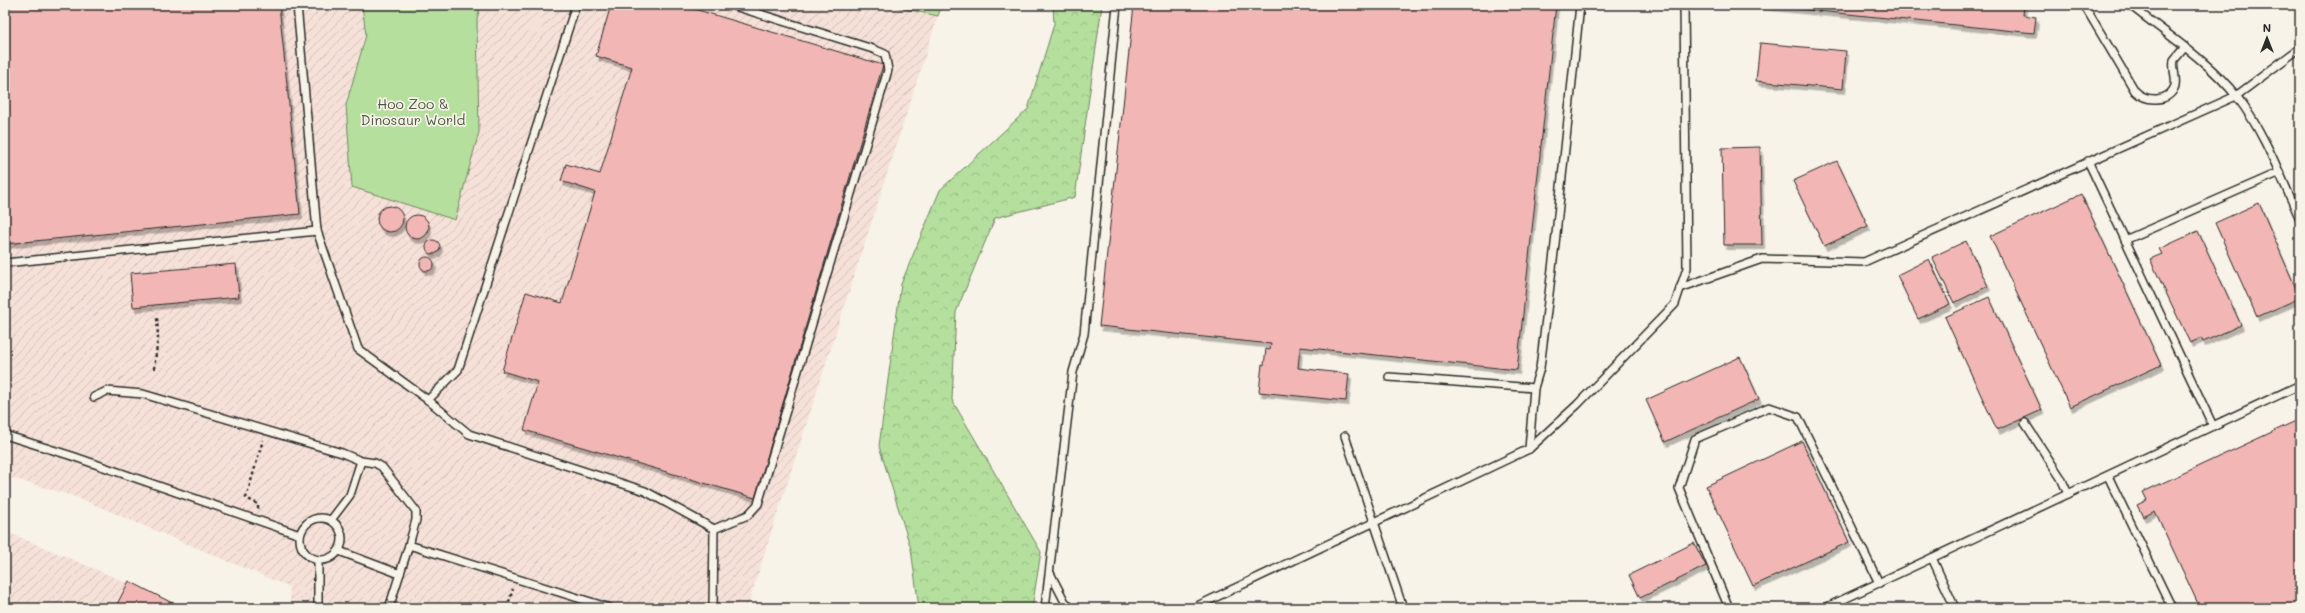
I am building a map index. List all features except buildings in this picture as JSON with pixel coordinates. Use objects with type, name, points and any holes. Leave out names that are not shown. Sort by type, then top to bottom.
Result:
[{"type":"lane","points":[[297,5],[317,231],[358,349],[428,400],[469,434],[645,491],[714,529]]},
{"type":"lane","points":[[428,400],[458,370],[576,5]]},
{"type":"lane","points":[[714,529],[748,515],[758,504],[888,70],[885,54],[873,48],[731,5]]},
{"type":"lane","points":[[1045,608],[1073,372],[1084,334],[1117,5]]},
{"type":"lane","points":[[1529,448],[1534,388],[1540,368],[1556,244],[1580,5]]},
{"type":"lane","points":[[1193,608],[1529,448],[1576,405],[1675,304],[1687,268],[1684,5]]},
{"type":"lane","points":[[2084,5],[2135,91],[2146,99],[2160,99],[2167,96],[2175,87],[2174,60],[2184,48]]},
{"type":"lane","points":[[2130,5],[2206,66],[2236,96],[2255,122],[2300,219]]},
{"type":"lane","points":[[1680,288],[1762,260],[1864,262],[2236,96],[2300,48]]},
{"type":"lane","points":[[2088,161],[2213,426]]},
{"type":"lane","points":[[2125,240],[2278,172]]},
{"type":"lane","points":[[5,263],[317,231]]},
{"type":"lane","points":[[1389,377],[1534,388]]},
{"type":"lane","points":[[1825,608],[2300,385]]},
{"type":"lane","points":[[94,397],[107,391],[143,394],[342,453],[361,461],[375,463],[382,467],[416,511],[416,520],[409,545],[388,608]]},
{"type":"lane","points":[[1729,608],[1679,488],[1695,439],[1769,407],[1798,417],[1879,583]]},
{"type":"lane","points":[[2025,423],[2061,478],[2068,494]]},
{"type":"lane","points":[[5,435],[72,456],[300,535]]},
{"type":"lane","points":[[1345,436],[1373,523],[1403,608]]},
{"type":"lane","points":[[332,520],[350,495],[361,461]]},
{"type":"lane","points":[[2108,476],[2172,608]]},
{"type":"lane","points":[[318,517],[332,520],[341,531],[343,538],[339,551],[330,559],[318,560],[306,554],[300,542],[300,535],[306,523],[318,517]]},
{"type":"lane","points":[[713,608],[714,529]]},
{"type":"lane","points":[[409,545],[610,608]]},
{"type":"lane","points":[[339,551],[400,574]]},
{"type":"lane","points":[[1932,558],[1955,608]]},
{"type":"lane","points":[[318,560],[318,608]]},
{"type":"lane","points":[[1050,572],[1065,602],[1071,608]]},
{"type":"path","points":[[154,369],[158,338],[156,317]]},
{"type":"path","points":[[258,510],[258,504],[246,498],[266,430]]},
{"type":"path","points":[[507,608],[516,578]]},
{"type":"shaded area","points":[[5,5],[362,5],[366,35],[346,105],[454,220],[479,132],[477,19],[481,5],[887,5],[938,16],[747,608],[291,608],[289,587],[76,497],[5,476]]},
{"type":"shaded area","points":[[5,531],[187,608],[5,608]]},
{"type":"green space","name":"Hoo Zoo & Dinosaur World","points":[[362,5],[481,5],[477,19],[479,132],[455,220],[352,187],[346,105],[366,35]]},
{"type":"green space","points":[[887,5],[942,5],[938,16]]},
{"type":"green space","points":[[1053,5],[1102,5],[1075,197],[995,218],[956,312],[952,400],[1041,552],[1032,608],[919,608],[911,549],[879,446],[901,284],[940,190],[1028,109],[1054,24]]}]
